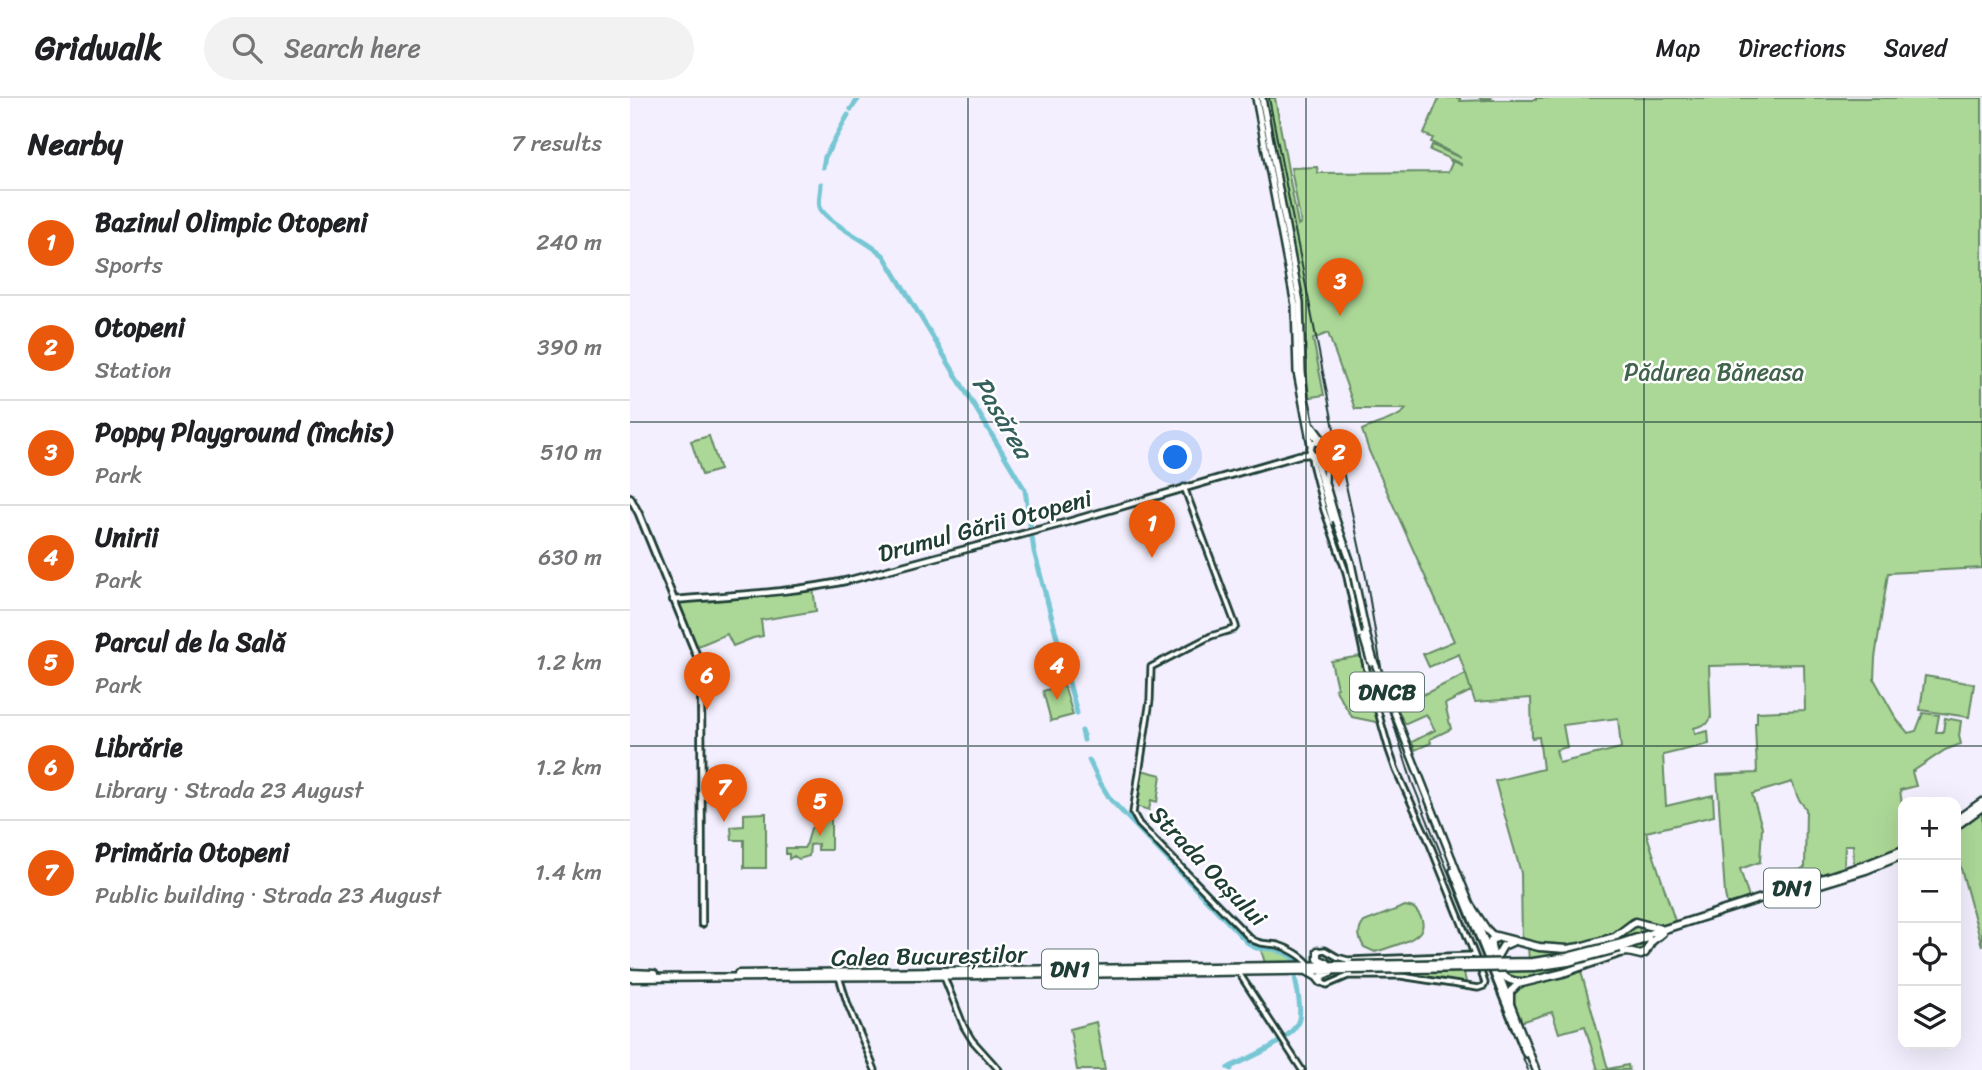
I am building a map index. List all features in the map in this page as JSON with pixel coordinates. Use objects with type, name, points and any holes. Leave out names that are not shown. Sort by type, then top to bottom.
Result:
[{"type":"highway","points":[[1961,819],[1982,802]]},
{"type":"highway","points":[[1961,820],[1982,807]]},
{"type":"highway","name":"DN1","points":[[1303,966],[1339,968],[1533,962],[1567,957],[1622,945],[1898,855]]},
{"type":"highway","points":[[1470,905],[1488,931],[1498,938],[1548,948],[1571,949],[1615,937],[1630,924],[1637,922],[1662,931],[1641,955],[1620,953],[1563,973],[1526,982],[1511,990],[1510,1002]]},
{"type":"highway","points":[[1622,945],[1640,931],[1638,925],[1630,924]]},
{"type":"highway","points":[[1498,938],[1493,942],[1493,947],[1503,946]]},
{"type":"highway","points":[[1498,938],[1490,942],[1501,971],[1506,977],[1526,982]]},
{"type":"highway","points":[[1483,942],[1495,957]]},
{"type":"highway","points":[[1495,957],[1508,942],[1514,942]]},
{"type":"highway","points":[[1622,945],[1642,946],[1644,950],[1641,955]]},
{"type":"highway","points":[[1318,951],[1303,966],[1321,982]]},
{"type":"highway","points":[[1318,951],[1317,957],[1321,962],[1339,968]]},
{"type":"highway","name":"Calea Bucureștilor","points":[[630,975],[943,975],[1238,971],[1303,966]]},
{"type":"highway","name":"Calea Bucureștilor","points":[[630,975],[1303,966],[1313,970],[1339,968]]},
{"type":"highway","points":[[1321,982],[1323,975],[1339,968]]},
{"type":"main road","name":"DNCB","points":[[1259,98],[1300,302],[1302,371],[1308,410],[1312,432],[1324,447],[1321,464],[1335,521]]},
{"type":"main road","name":"DNCB","points":[[1259,98],[1295,305],[1297,372],[1311,449],[1348,562],[1368,653],[1534,1070]]},
{"type":"main road","points":[[1308,410],[1313,427],[1327,446],[1325,482]]},
{"type":"main road","points":[[1320,443],[1314,442],[1311,449],[1317,456],[1322,453]]},
{"type":"main road","name":"Drumul Gării Otopeni","points":[[673,600],[820,587],[1036,531],[1299,455],[1311,449]]},
{"type":"main road","points":[[630,497],[701,672],[702,924]]},
{"type":"main road","name":"DNCB","points":[[1450,860],[1510,1002],[1534,1070]]},
{"type":"street","points":[[1311,449],[1320,496],[1344,565],[1369,680],[1389,750],[1423,826],[1485,985],[1478,988],[1401,976],[1348,976],[1327,985],[1321,982]]},
{"type":"street","name":"Strada Oașului","points":[[1184,487],[1236,626],[1151,667],[1150,695],[1133,813],[1139,824],[1253,941],[1279,946],[1300,956],[1303,966]]},
{"type":"street","points":[[1318,951],[1325,950],[1341,959],[1353,960],[1474,955]]},
{"type":"street","points":[[1238,971],[1301,1070]]},
{"type":"street","points":[[943,975],[964,1027],[999,1070]]},
{"type":"street","points":[[839,976],[844,997],[875,1070]]},
{"type":"green space","name":"Pădurea Băneasa","points":[[1262,98],[1275,98],[1298,225],[1301,224],[1291,168],[1317,167],[1318,173],[1448,172],[1452,163],[1450,160],[1461,165],[1430,150],[1432,145],[1461,158],[1431,142],[1433,138],[1424,134],[1439,98],[1460,98],[1460,101],[1490,100],[1479,98],[1982,98],[1982,568],[1888,573],[1874,679],[1897,720],[1908,733],[1916,731],[1923,713],[1939,715],[1936,732],[1943,732],[1945,718],[1961,721],[1961,744],[1945,750],[1912,772],[1916,786],[1900,790],[1898,852],[1854,869],[1853,845],[1845,845],[1844,868],[1781,885],[1779,874],[1798,870],[1800,873],[1805,867],[1806,809],[1792,782],[1752,794],[1762,827],[1760,862],[1740,869],[1749,898],[1727,904],[1717,775],[1757,773],[1757,712],[1805,710],[1804,664],[1709,666],[1711,718],[1707,724],[1694,728],[1695,734],[1708,731],[1709,744],[1663,755],[1666,806],[1713,795],[1714,816],[1646,832],[1676,924],[1662,929],[1639,926],[1640,932],[1625,941],[1529,962],[1528,946],[1522,944],[1521,873],[1495,781],[1543,769],[1539,737],[1532,738],[1531,698],[1475,702],[1459,654],[1429,667],[1423,654],[1454,641],[1362,430],[1393,418],[1406,409],[1355,409],[1328,333],[1313,339],[1324,395],[1305,398],[1301,321]],"holes":[[[1618,718],[1621,748],[1559,763],[1556,750],[1567,747],[1563,725]]]},
{"type":"green space","points":[[709,436],[720,470],[702,475],[691,441]]},
{"type":"green space","points":[[813,588],[816,611],[761,620],[763,636],[733,646],[727,634],[693,648],[673,600]]},
{"type":"green space","points":[[1361,656],[1379,721],[1376,722],[1352,717],[1335,689],[1337,688],[1331,661]]},
{"type":"green space","points":[[1466,674],[1471,691],[1445,704],[1451,729],[1415,750],[1412,742],[1435,730],[1426,714],[1404,724],[1397,707]]},
{"type":"green space","points":[[1925,676],[1974,684],[1969,717],[1920,710]]},
{"type":"green space","points":[[1064,685],[1073,715],[1051,721],[1043,691]]},
{"type":"green space","points":[[1141,770],[1161,775],[1157,802],[1151,800],[1149,810],[1136,806]]},
{"type":"green space","points":[[1982,812],[1982,946],[1961,868],[1961,827]]},
{"type":"green space","points":[[766,813],[766,868],[744,868],[744,840],[732,840],[731,827],[744,826],[744,814]]},
{"type":"green space","points":[[831,819],[831,850],[818,850],[818,844],[810,845],[809,856],[799,859],[794,856],[789,859],[786,848],[804,848],[811,828],[815,827],[815,821]]},
{"type":"green space","points":[[1405,906],[1414,908],[1421,918],[1423,926],[1419,933],[1404,943],[1375,952],[1364,947],[1359,934],[1364,922]]},
{"type":"green space","points":[[1259,944],[1285,949],[1308,963],[1266,966]]},
{"type":"green space","points":[[1638,945],[1643,947],[1643,953],[1628,952],[1580,968],[1608,1069],[1628,1065],[1629,1070],[1598,1070],[1585,1026],[1559,1033],[1552,1012],[1518,1023],[1510,1002],[1515,986],[1500,968]]},
{"type":"green space","points":[[1463,968],[1467,987],[1413,977],[1348,976],[1328,985],[1308,972]]},
{"type":"green space","points":[[1096,1022],[1105,1070],[1077,1070],[1070,1029]]},
{"type":"waterway","name":"Pasărea","points":[[851,109],[859,98]]},
{"type":"waterway","name":"Pasărea","points":[[823,167],[825,157],[848,115]]},
{"type":"waterway","name":"Pasărea","points":[[821,184],[819,204],[823,213],[884,256],[1025,490],[1034,551],[1077,713]]},
{"type":"waterway","name":"Pasărea","points":[[1082,731],[1084,740]]},
{"type":"waterway","name":"Pasărea","points":[[1089,760],[1110,799],[1247,942],[1257,948],[1274,949],[1284,953],[1295,958],[1295,963]]},
{"type":"waterway","name":"Pasărea","points":[[1231,1069],[1230,1067],[1280,1041],[1295,1027],[1300,1008],[1295,974]]},
{"type":"railway","points":[[1269,98],[1366,577],[1387,703],[1412,782],[1528,1070]]},
{"type":"place","name":"Poppy Playground (închis)","points":[[1340,316]]},
{"type":"place","name":"Otopeni","points":[[1339,487]]},
{"type":"place","name":"Bazinul Olimpic Otopeni","points":[[1152,558]]},
{"type":"place","name":"Unirii","points":[[1057,700]]},
{"type":"place","name":"Librărie","points":[[707,710]]},
{"type":"place","name":"Primăria Otopeni","points":[[724,822]]},
{"type":"place","name":"Parcul de la Sală","points":[[820,836]]}]
